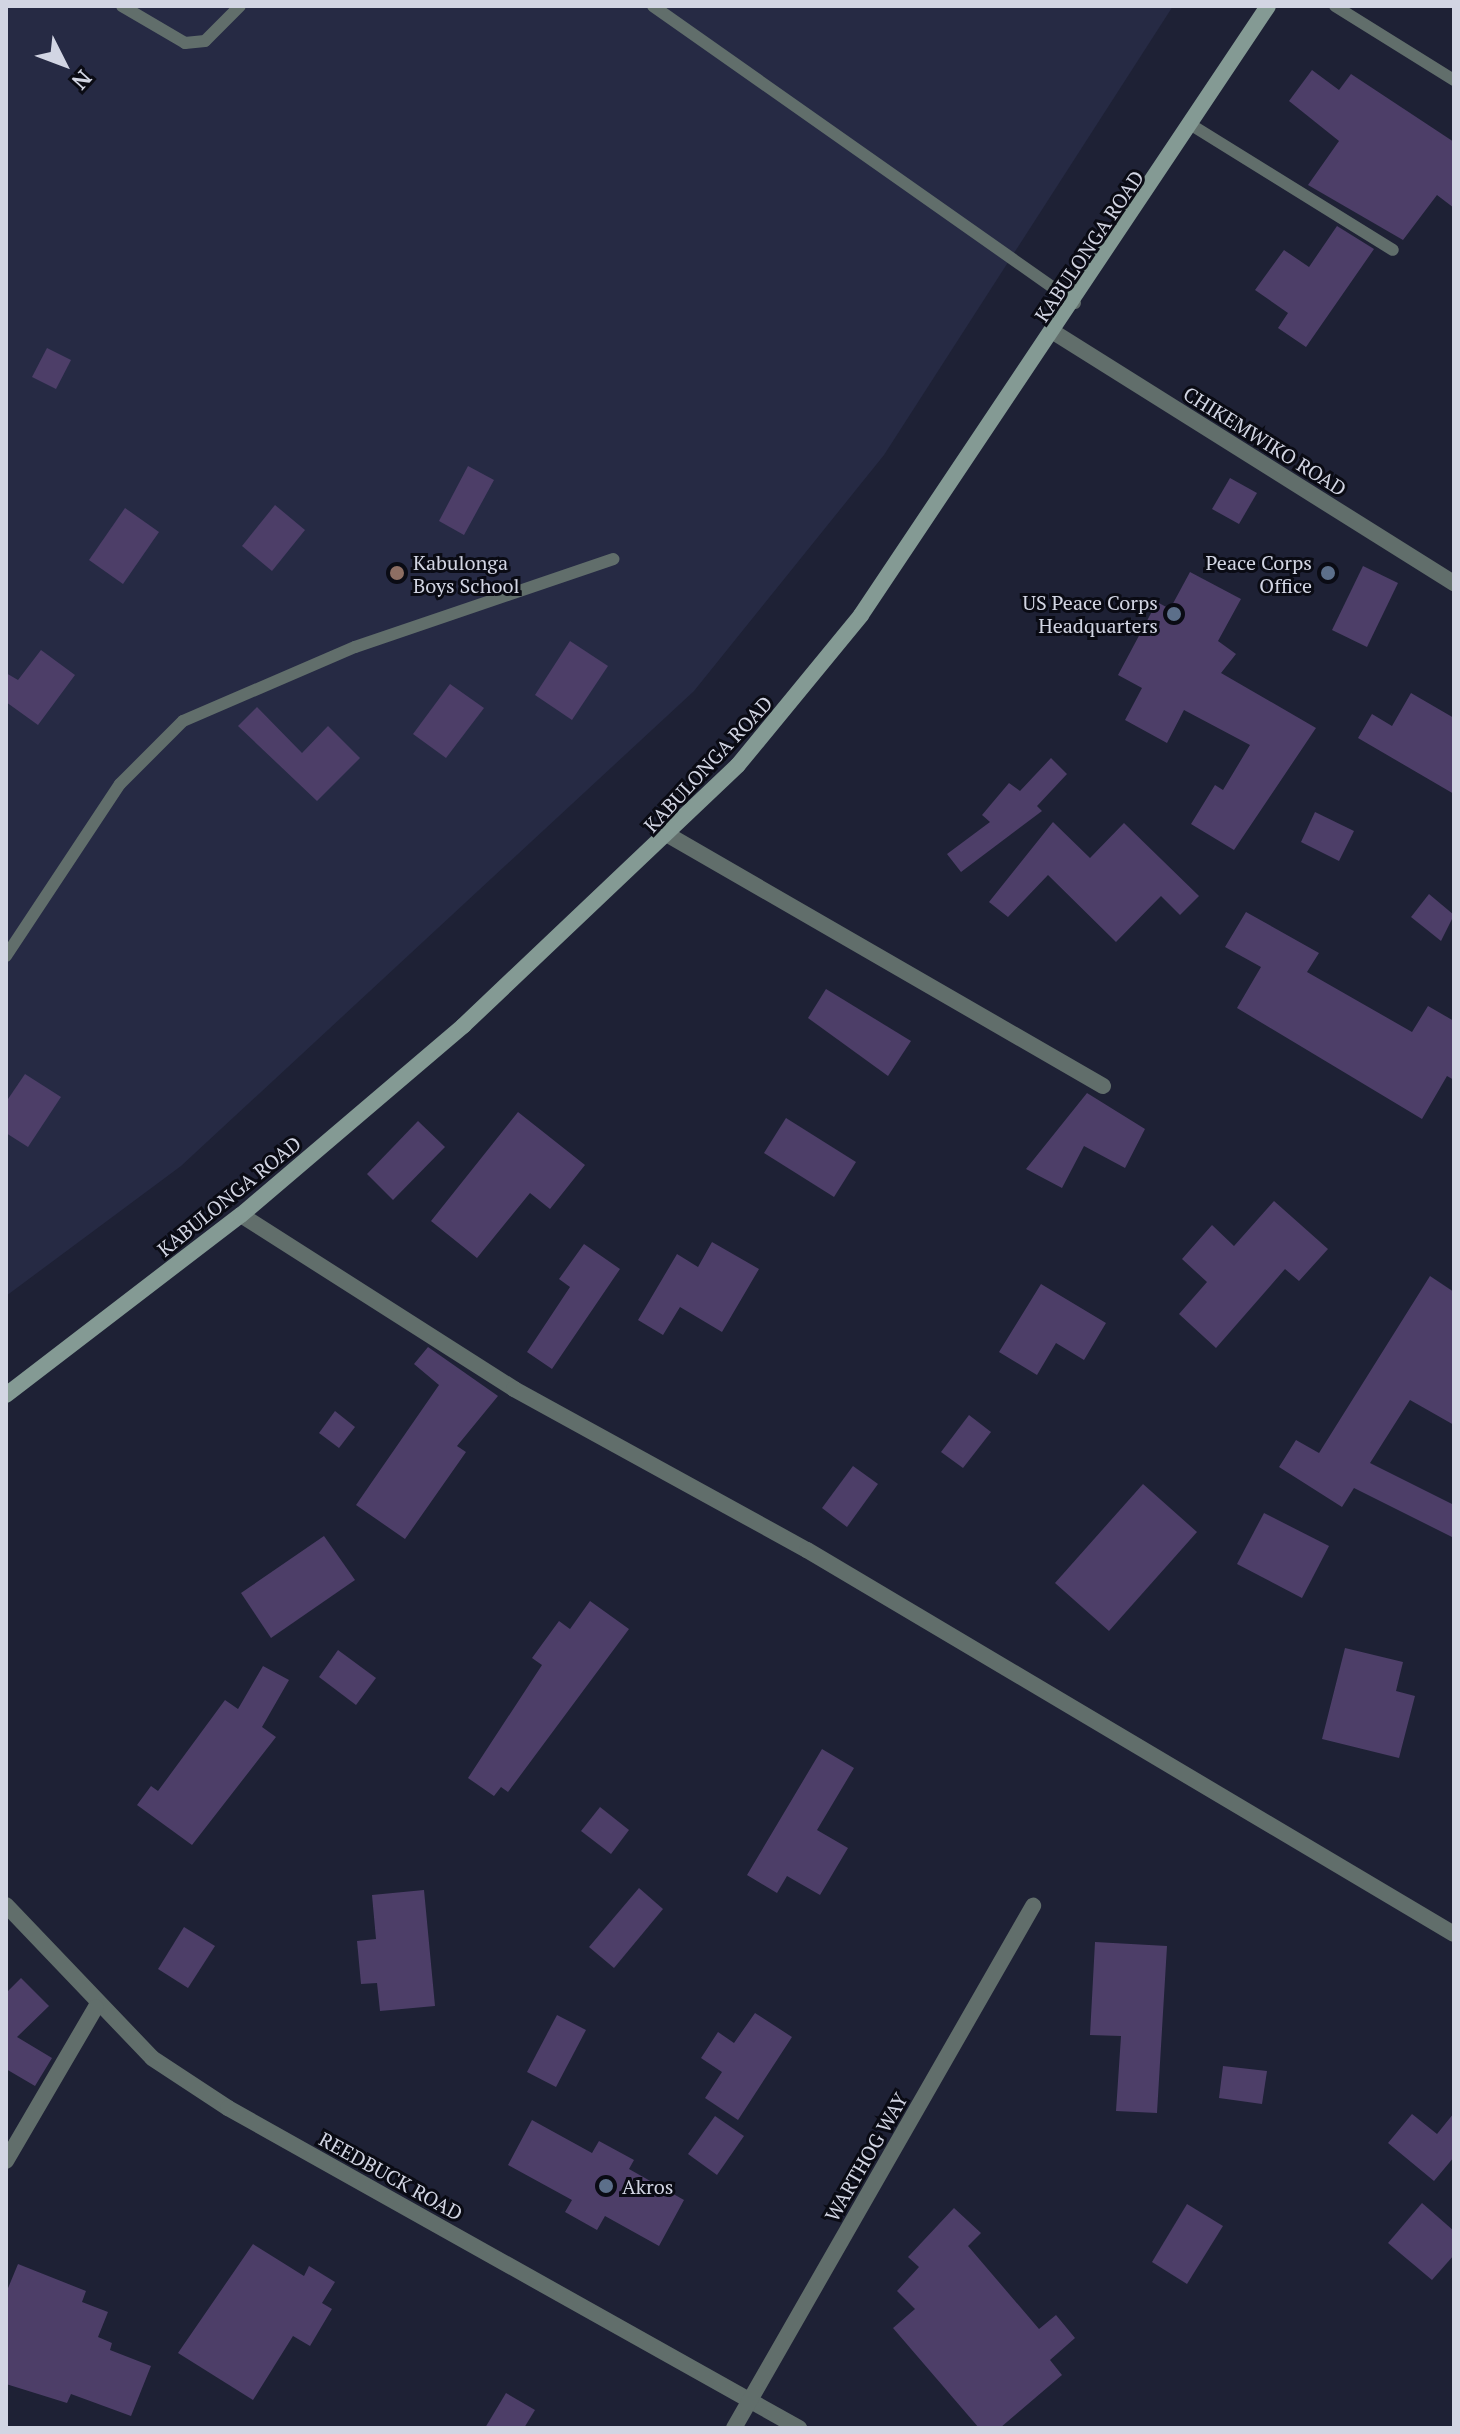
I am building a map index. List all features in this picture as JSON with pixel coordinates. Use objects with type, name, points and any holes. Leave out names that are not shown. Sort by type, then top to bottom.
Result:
[{"type":"main road","name":"KABULONGA ROAD","points":[[6,1395],[241,1215],[463,1026],[670,836],[804,691],[1055,333],[1193,126],[1268,6]]},
{"type":"street","name":"CHIKEMWIKO ROAD","points":[[1055,333],[1454,583]]},
{"type":"street","points":[[670,836],[1103,1086]]},
{"type":"street","points":[[241,1215],[514,1389],[807,1550],[1454,1934]]},
{"type":"street","name":"REEDBUCK ROAD","points":[[6,1905],[96,2007],[152,2058],[228,2108],[799,2428]]},
{"type":"street","name":"WARTHOG WAY","points":[[734,2428],[1033,1906]]},
{"type":"street","points":[[6,2161],[96,2007]]},
{"type":"lane","points":[[122,6],[185,43],[205,41],[240,6]]},
{"type":"lane","points":[[653,6],[1075,303]]},
{"type":"lane","points":[[1335,6],[1454,80]]},
{"type":"lane","points":[[1193,126],[1393,250]]},
{"type":"lane","points":[[6,956],[120,784],[183,721],[355,647],[613,559]]},
{"type":"shaded area","name":"Kabulonga Boys School","points":[[6,6],[1173,6],[884,455],[694,691],[181,1166],[6,1296]]},
{"type":"building","points":[[1312,70],[1339,90],[1351,74],[1454,142],[1454,208],[1437,195],[1403,240],[1308,185],[1339,141],[1289,101]]},
{"type":"building","points":[[1337,226],[1374,249],[1306,347],[1278,328],[1288,313],[1255,290],[1284,250],[1309,267]]},
{"type":"building","points":[[47,348],[71,360],[56,389],[32,377]]},
{"type":"building","points":[[468,466],[494,480],[464,535],[439,521]]},
{"type":"building","points":[[1230,478],[1257,493],[1239,524],[1212,509]]},
{"type":"building","points":[[275,505],[305,530],[272,571],[242,546]]},
{"type":"building","points":[[125,508],[159,532],[123,584],[89,560]]},
{"type":"building","points":[[1363,566],[1398,583],[1367,647],[1332,630]]},
{"type":"building","points":[[1190,572],[1241,599],[1218,641],[1236,654],[1221,673],[1316,728],[1234,850],[1191,824],[1215,785],[1223,790],[1250,745],[1184,710],[1167,743],[1125,720],[1142,688],[1118,675],[1157,602],[1170,609]]},
{"type":"building","points":[[570,641],[608,666],[572,720],[535,695]]},
{"type":"building","points":[[41,650],[75,675],[38,725],[6,702],[6,673],[18,680]]},
{"type":"building","points":[[450,684],[484,708],[446,758],[413,734]]},
{"type":"building","points":[[1411,693],[1454,718],[1454,794],[1358,738],[1372,714],[1392,726]]},
{"type":"building","points":[[257,707],[302,753],[328,726],[360,758],[317,801],[238,726]]},
{"type":"building","points":[[1051,758],[1067,774],[1037,806],[1042,811],[961,872],[947,854],[990,822],[982,815],[1009,783],[1020,791]]},
{"type":"building","points":[[1315,812],[1354,831],[1339,861],[1301,842]]},
{"type":"building","points":[[1053,822],[1090,858],[1124,823],[1199,896],[1180,915],[1161,896],[1116,942],[1048,875],[1008,917],[989,902]]},
{"type":"building","points":[[1429,894],[1454,915],[1441,941],[1411,917]]},
{"type":"building","points":[[1246,912],[1319,953],[1307,972],[1412,1032],[1428,1006],[1454,1021],[1454,1080],[1447,1076],[1422,1119],[1237,1008],[1261,967],[1225,947]]},
{"type":"building","points":[[826,989],[911,1041],[888,1076],[808,1018]]},
{"type":"building","points":[[25,1074],[61,1097],[28,1147],[6,1133],[6,1102]]},
{"type":"building","points":[[1087,1093],[1145,1129],[1125,1168],[1084,1146],[1062,1188],[1026,1169]]},
{"type":"building","points":[[518,1112],[585,1165],[550,1209],[530,1193],[477,1258],[431,1221]]},
{"type":"building","points":[[786,1118],[856,1162],[834,1197],[764,1153]]},
{"type":"building","points":[[418,1121],[445,1147],[393,1200],[367,1174]]},
{"type":"building","points":[[1274,1201],[1328,1249],[1299,1281],[1285,1269],[1216,1348],[1179,1314],[1207,1282],[1182,1259],[1212,1225],[1234,1246]]},
{"type":"building","points":[[712,1242],[759,1269],[722,1332],[680,1307],[663,1335],[638,1320],[677,1254],[698,1267]]},
{"type":"building","points":[[584,1244],[620,1269],[552,1369],[527,1352],[570,1287],[559,1279]]},
{"type":"building","points":[[1430,1276],[1454,1292],[1454,1425],[1410,1400],[1370,1463],[1454,1505],[1454,1538],[1354,1488],[1342,1507],[1279,1467],[1296,1440],[1319,1453]]},
{"type":"building","points":[[1041,1284],[1106,1323],[1084,1360],[1056,1343],[1037,1375],[999,1352]]},
{"type":"building","points":[[428,1347],[498,1396],[457,1446],[466,1452],[405,1539],[356,1505],[439,1385],[414,1364]]},
{"type":"building","points":[[335,1411],[355,1427],[339,1448],[319,1433]]},
{"type":"building","points":[[969,1415],[991,1432],[963,1468],[941,1452]]},
{"type":"building","points":[[853,1466],[878,1484],[847,1527],[822,1508]]},
{"type":"building","points":[[1143,1484],[1197,1532],[1109,1631],[1055,1583]]},
{"type":"building","points":[[1264,1513],[1329,1546],[1302,1598],[1237,1564]]},
{"type":"building","points":[[324,1536],[355,1580],[271,1638],[241,1593]]},
{"type":"building","points":[[590,1601],[629,1629],[508,1792],[501,1787],[494,1796],[468,1778],[542,1665],[532,1658],[559,1621],[570,1629]]},
{"type":"building","points":[[1345,1648],[1403,1662],[1396,1691],[1415,1696],[1399,1758],[1322,1739]]},
{"type":"building","points":[[338,1650],[376,1678],[356,1705],[319,1677]]},
{"type":"building","points":[[263,1666],[289,1680],[262,1727],[276,1737],[192,1845],[137,1805],[151,1786],[158,1791],[225,1700],[238,1709]]},
{"type":"building","points":[[822,1749],[854,1768],[817,1830],[848,1848],[820,1895],[787,1876],[777,1893],[747,1875]]},
{"type":"building","points":[[600,1807],[629,1830],[611,1854],[581,1831]]},
{"type":"building","points":[[639,1888],[663,1909],[614,1968],[589,1947]]},
{"type":"building","points":[[424,1890],[435,2006],[380,2011],[377,1983],[361,1984],[357,1941],[376,1939],[372,1895]]},
{"type":"building","points":[[184,1927],[215,1946],[188,1988],[158,1969]]},
{"type":"building","points":[[1095,1942],[1167,1946],[1157,2113],[1116,2111],[1121,2036],[1090,2035]]},
{"type":"building","points":[[21,1978],[49,2006],[17,2037],[52,2058],[35,2086],[6,2069],[6,1993]]},
{"type":"building","points":[[755,2013],[792,2037],[738,2120],[705,2098],[722,2072],[701,2058],[718,2032],[734,2043]]},
{"type":"building","points":[[557,2015],[586,2030],[556,2087],[527,2072]]},
{"type":"building","points":[[1223,2066],[1267,2071],[1262,2104],[1219,2098]]},
{"type":"building","points":[[1454,2113],[1454,2157],[1434,2181],[1388,2143],[1412,2114],[1437,2134]]},
{"type":"building","points":[[715,2116],[744,2136],[717,2175],[688,2154]]},
{"type":"building","points":[[532,2120],[592,2153],[599,2141],[634,2160],[629,2169],[684,2200],[659,2246],[605,2216],[597,2230],[565,2212],[572,2200],[508,2165]]},
{"type":"building","points":[[1422,2203],[1454,2231],[1454,2255],[1432,2280],[1388,2243]]},
{"type":"building","points":[[1187,2204],[1223,2226],[1187,2284],[1152,2262]]},
{"type":"building","points":[[954,2208],[981,2233],[968,2246],[1039,2329],[1056,2315],[1075,2338],[1050,2360],[1062,2375],[1000,2428],[979,2428],[893,2328],[915,2309],[897,2291],[919,2267],[908,2257]]},
{"type":"building","points":[[253,2244],[304,2276],[309,2266],[335,2282],[322,2303],[332,2309],[310,2346],[293,2336],[253,2400],[178,2353]]},
{"type":"building","points":[[18,2264],[86,2291],[82,2302],[108,2312],[98,2337],[112,2343],[110,2350],[151,2366],[131,2416],[71,2394],[67,2403],[6,2384],[6,2293]]},
{"type":"building","points":[[506,2393],[535,2410],[524,2428],[485,2428]]},
{"type":"place","name":"Kabulonga Boys School","points":[[397,573]]},
{"type":"place","name":"Peace Corps Office","points":[[1328,573]]},
{"type":"place","name":"US Peace Corps Headquarters","points":[[1174,614]]},
{"type":"place","name":"Akros","points":[[606,2186]]}]
